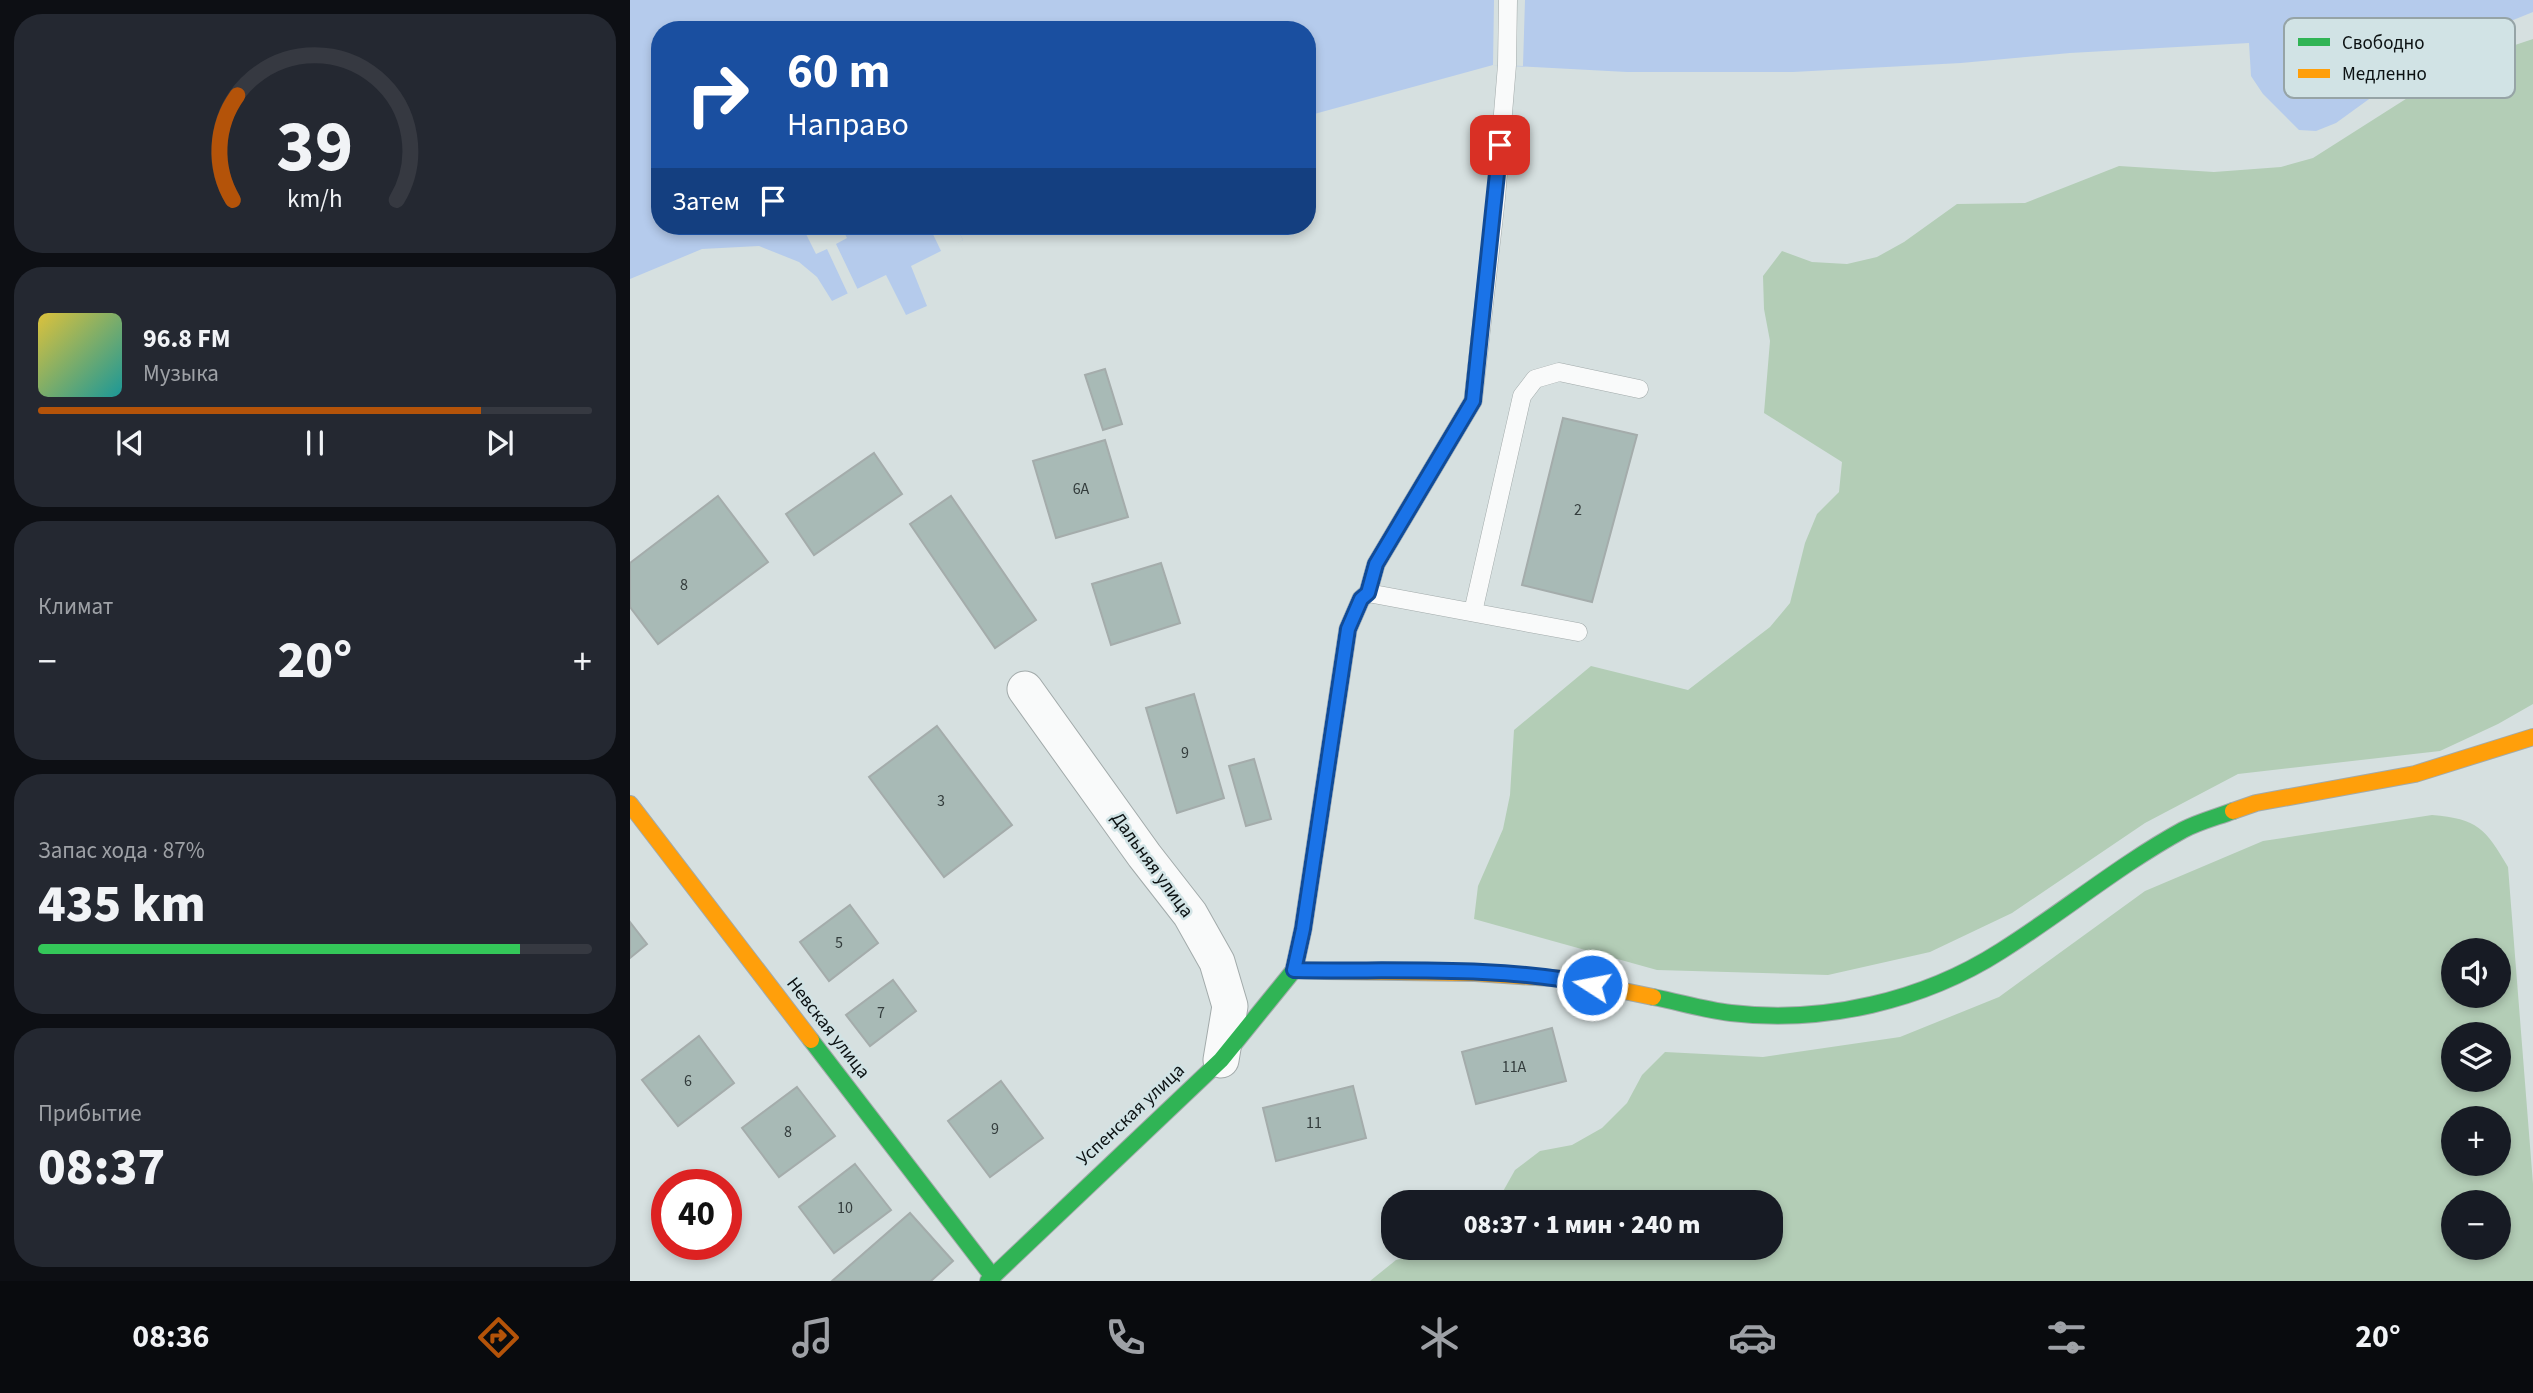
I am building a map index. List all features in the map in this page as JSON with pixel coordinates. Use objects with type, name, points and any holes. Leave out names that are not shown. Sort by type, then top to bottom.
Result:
[{"type":"street","name":"Дальняя улица","points":[[1025,689],[1144,856],[1190,914],[1217,962],[1230,1006],[1221,1060]]},
{"type":"street","points":[[1294,970],[1475,973],[1566,979],[1732,1013],[1800,1014],[1863,1008],[1933,986],[2000,952],[2100,881],[2185,828],[2256,803],[2414,774],[2533,737]]},
{"type":"street","name":"Невская улица","points":[[630,804],[990,1279]]},
{"type":"street","name":"Успенская улица","points":[[990,1279],[1221,1060],[1294,970]]},
{"type":"lane","points":[[1294,970],[1303,929],[1348,629],[1361,599],[1368,593],[1376,564],[1473,401],[1496,198],[1507,65],[1508,0]]},
{"type":"lane","points":[[1473,612],[1522,397],[1535,379],[1559,372],[1639,388]]},
{"type":"lane","points":[[1368,593],[1578,632]]},
{"type":"green space","points":[[2533,39],[2533,704],[2440,751],[2238,774],[2145,823],[2012,913],[1930,952],[1828,975],[1657,970],[1474,919],[1478,886],[1503,829],[1510,795],[1514,730],[1591,666],[1688,690],[1770,627],[1790,603],[1805,543],[1817,514],[1839,492],[1842,462],[1764,413],[1770,341],[1764,309],[1763,276],[1782,251],[1812,262],[1847,264],[1877,257],[1904,242],[1957,204],[2025,203],[2119,166],[2214,172],[2281,167],[2313,158],[2407,98],[2515,98],[2515,45]]},
{"type":"green space","points":[[2432,815],[2460,819],[2486,834],[2508,867],[2533,1184],[2533,1281],[1370,1281],[1396,1260],[1783,1260],[1783,1190],[1504,1190],[1515,1170],[1540,1151],[1572,1145],[1602,1128],[1627,1103],[1642,1075],[1665,1052],[1763,1057],[1900,1037],[1999,997],[2145,891],[2263,841]]},
{"type":"water","points":[[630,0],[2533,0],[2533,12],[2515,19],[2284,18],[2284,98],[2371,98],[2336,123],[2316,131],[2299,130],[2263,94],[2251,76],[2249,43],[1793,72],[1627,72],[1493,65],[1316,114],[1316,21],[651,21],[651,235],[960,235],[963,240],[911,266],[927,306],[906,315],[886,275],[832,301],[817,277],[799,262],[759,246],[702,249],[630,279]]},
{"type":"pier","points":[[1494,0],[1525,0],[1523,66],[1493,65]]},
{"type":"pier","points":[[806,235],[846,235],[847,238],[836,244],[858,290],[848,294],[827,249],[816,254]]},
{"type":"pier","points":[[933,235],[960,235],[963,240],[942,253]]},
{"type":"building","points":[[1105,369],[1122,424],[1103,430],[1085,375]]},
{"type":"building","points":[[1563,418],[1637,435],[1592,602],[1522,585]]},
{"type":"building","points":[[1105,440],[1128,517],[1056,538],[1033,461]]},
{"type":"building","points":[[874,453],[902,494],[814,555],[786,514]]},
{"type":"building","points":[[718,496],[768,562],[658,644],[630,607],[630,563]]},
{"type":"building","points":[[951,496],[1036,620],[995,648],[910,524]]},
{"type":"building","points":[[1161,563],[1180,623],[1111,645],[1092,584]]},
{"type":"building","points":[[1194,694],[1224,798],[1177,813],[1146,708]]},
{"type":"building","points":[[937,726],[1012,825],[944,877],[869,777]]},
{"type":"building","points":[[1254,759],[1271,819],[1246,826],[1229,766]]},
{"type":"building","points":[[850,905],[878,943],[829,981],[800,942]]},
{"type":"building","points":[[630,922],[647,944],[630,958]]},
{"type":"building","points":[[893,980],[916,1011],[870,1046],[846,1015]]},
{"type":"building","points":[[1552,1028],[1566,1081],[1476,1104],[1462,1052]]},
{"type":"building","points":[[699,1036],[734,1083],[678,1126],[642,1080]]},
{"type":"building","points":[[1001,1081],[1043,1138],[990,1177],[948,1121]]},
{"type":"building","points":[[1353,1086],[1366,1138],[1276,1161],[1263,1108]]},
{"type":"building","points":[[797,1087],[835,1136],[779,1177],[742,1128]]},
{"type":"building","points":[[855,1164],[891,1210],[834,1253],[799,1207]]},
{"type":"building","points":[[910,1213],[953,1261],[931,1281],[832,1281]]},
{"type":"traffic: fast","points":[[1653,997],[1721,1012],[1766,1016],[1836,1011],[1906,995],[1971,968],[2024,936],[2159,844],[2189,827],[2233,811]]},
{"type":"traffic: fast","points":[[988,1281],[1221,1060],[1294,970],[1325,971]]},
{"type":"traffic: fast","points":[[811,1040],[993,1277]]},
{"type":"traffic: slow","points":[[2233,811],[2256,803],[2415,774],[2533,737]]},
{"type":"traffic: slow","points":[[630,804],[811,1040]]},
{"type":"traffic: slow","points":[[1325,971],[1475,973],[1566,979],[1653,997]]},
{"type":"route","points":[[1500,145],[1473,401],[1376,564],[1368,593],[1361,599],[1348,629],[1303,929],[1294,970],[1475,973],[1566,979],[1592,985]]}]
